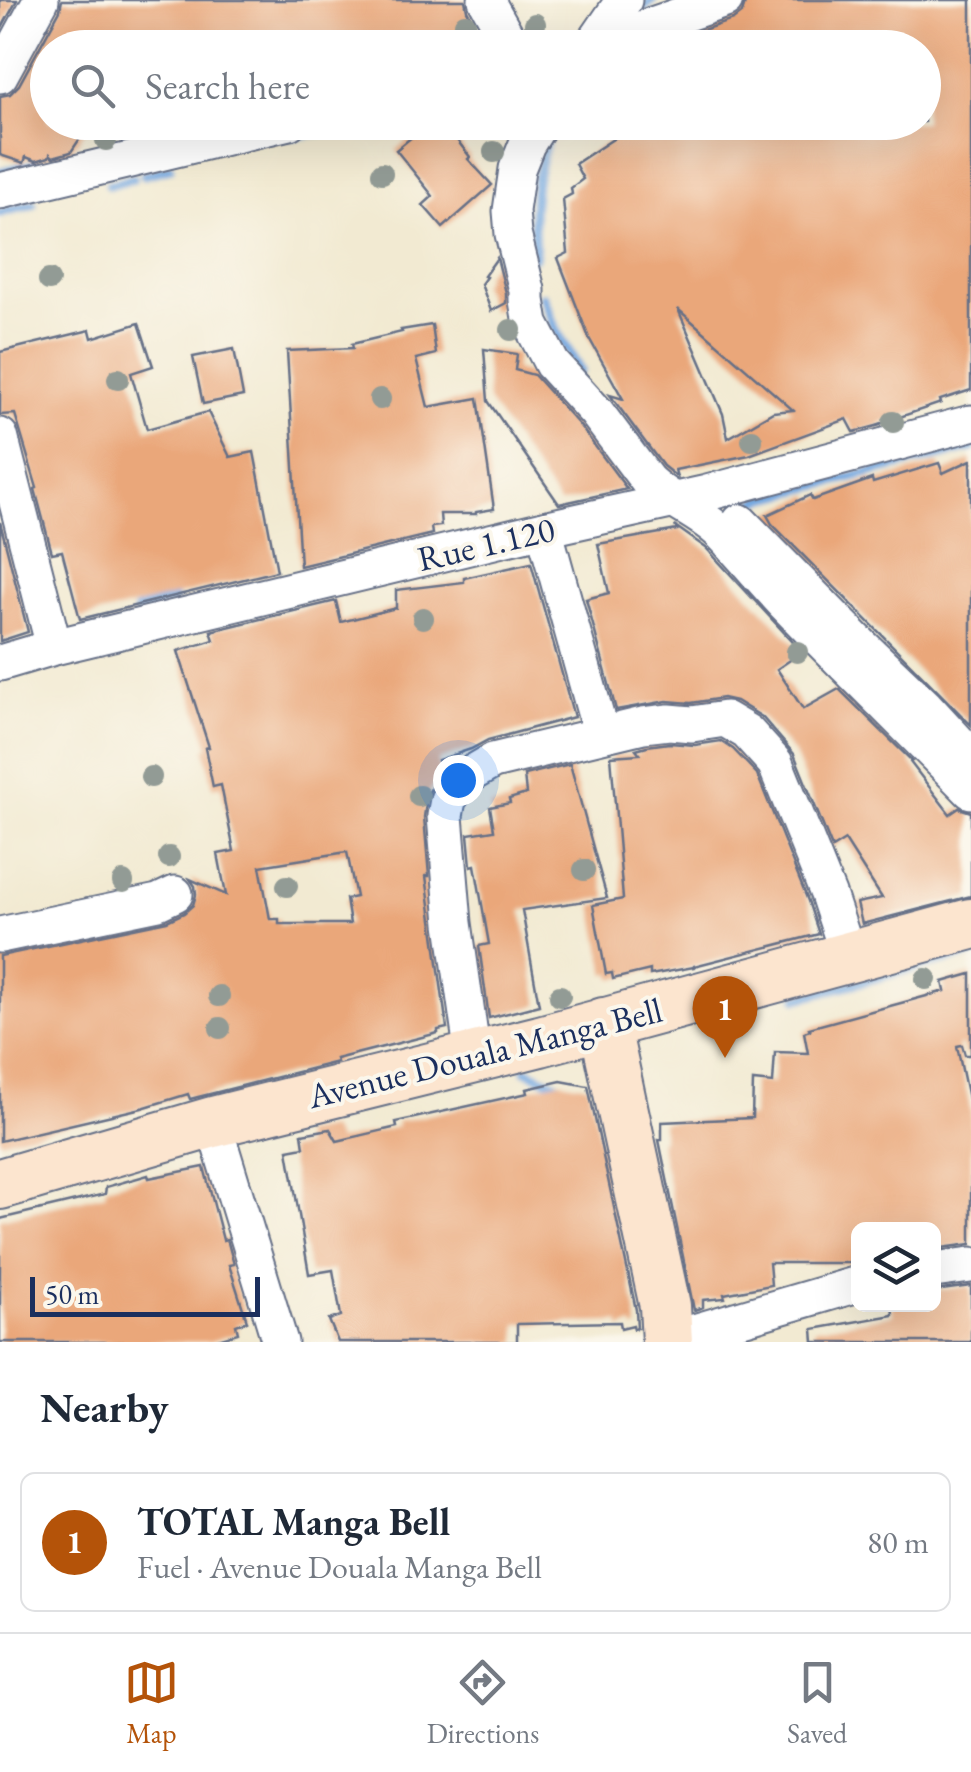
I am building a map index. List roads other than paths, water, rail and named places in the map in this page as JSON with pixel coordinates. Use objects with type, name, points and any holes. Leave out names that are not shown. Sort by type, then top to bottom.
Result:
[{"type":"street","points":[[0,75],[41,0]]},
{"type":"street","points":[[486,0],[503,30]]},
{"type":"street","points":[[601,30],[624,0]]},
{"type":"street","points":[[635,30],[724,0]]},
{"type":"street","points":[[0,191],[214,140]]},
{"type":"street","points":[[530,140],[516,169],[511,211],[513,234],[531,324],[552,364],[596,412],[647,480],[732,514],[926,706],[971,756]]},
{"type":"street","name":"Rue 1.120","points":[[0,662],[690,497],[971,423]]},
{"type":"street","points":[[0,436],[54,647]]},
{"type":"street","points":[[690,497],[696,513],[719,531],[788,608],[971,790]]},
{"type":"street","points":[[544,530],[601,734]]},
{"type":"street","points":[[473,1057],[454,923],[446,816],[448,800],[457,787],[493,761],[669,722],[692,724],[722,718],[748,732],[776,763],[849,958]]},
{"type":"street","points":[[0,936],[158,902],[174,894]]},
{"type":"street","name":"Avenue Douala Manga Bell","points":[[0,1184],[213,1122],[604,1023],[971,924]]},
{"type":"street","points":[[604,1023],[666,1306],[665,1341],[851,1286]]},
{"type":"street","points":[[213,1122],[280,1342]]},
{"type":"street","points":[[941,1269],[971,1265]]},
{"type":"waterway","points":[[636,15],[653,0]]},
{"type":"waterway","points":[[535,257],[536,180],[547,140]]},
{"type":"waterway","points":[[0,172],[36,164]]},
{"type":"waterway","points":[[144,175],[170,168]]},
{"type":"waterway","points":[[109,185],[133,178]]},
{"type":"waterway","points":[[0,213],[33,204]]},
{"type":"waterway","points":[[543,296],[555,328],[580,371]]},
{"type":"waterway","points":[[632,433],[658,456]]},
{"type":"waterway","points":[[742,517],[759,500],[971,448]]},
{"type":"waterway","points":[[137,610],[174,599]]},
{"type":"waterway","points":[[798,998],[971,954]]},
{"type":"waterway","points":[[526,1070],[563,1087]]},
{"type":"place","name":"TOTAL Manga Bell","points":[[725,1058]]}]
